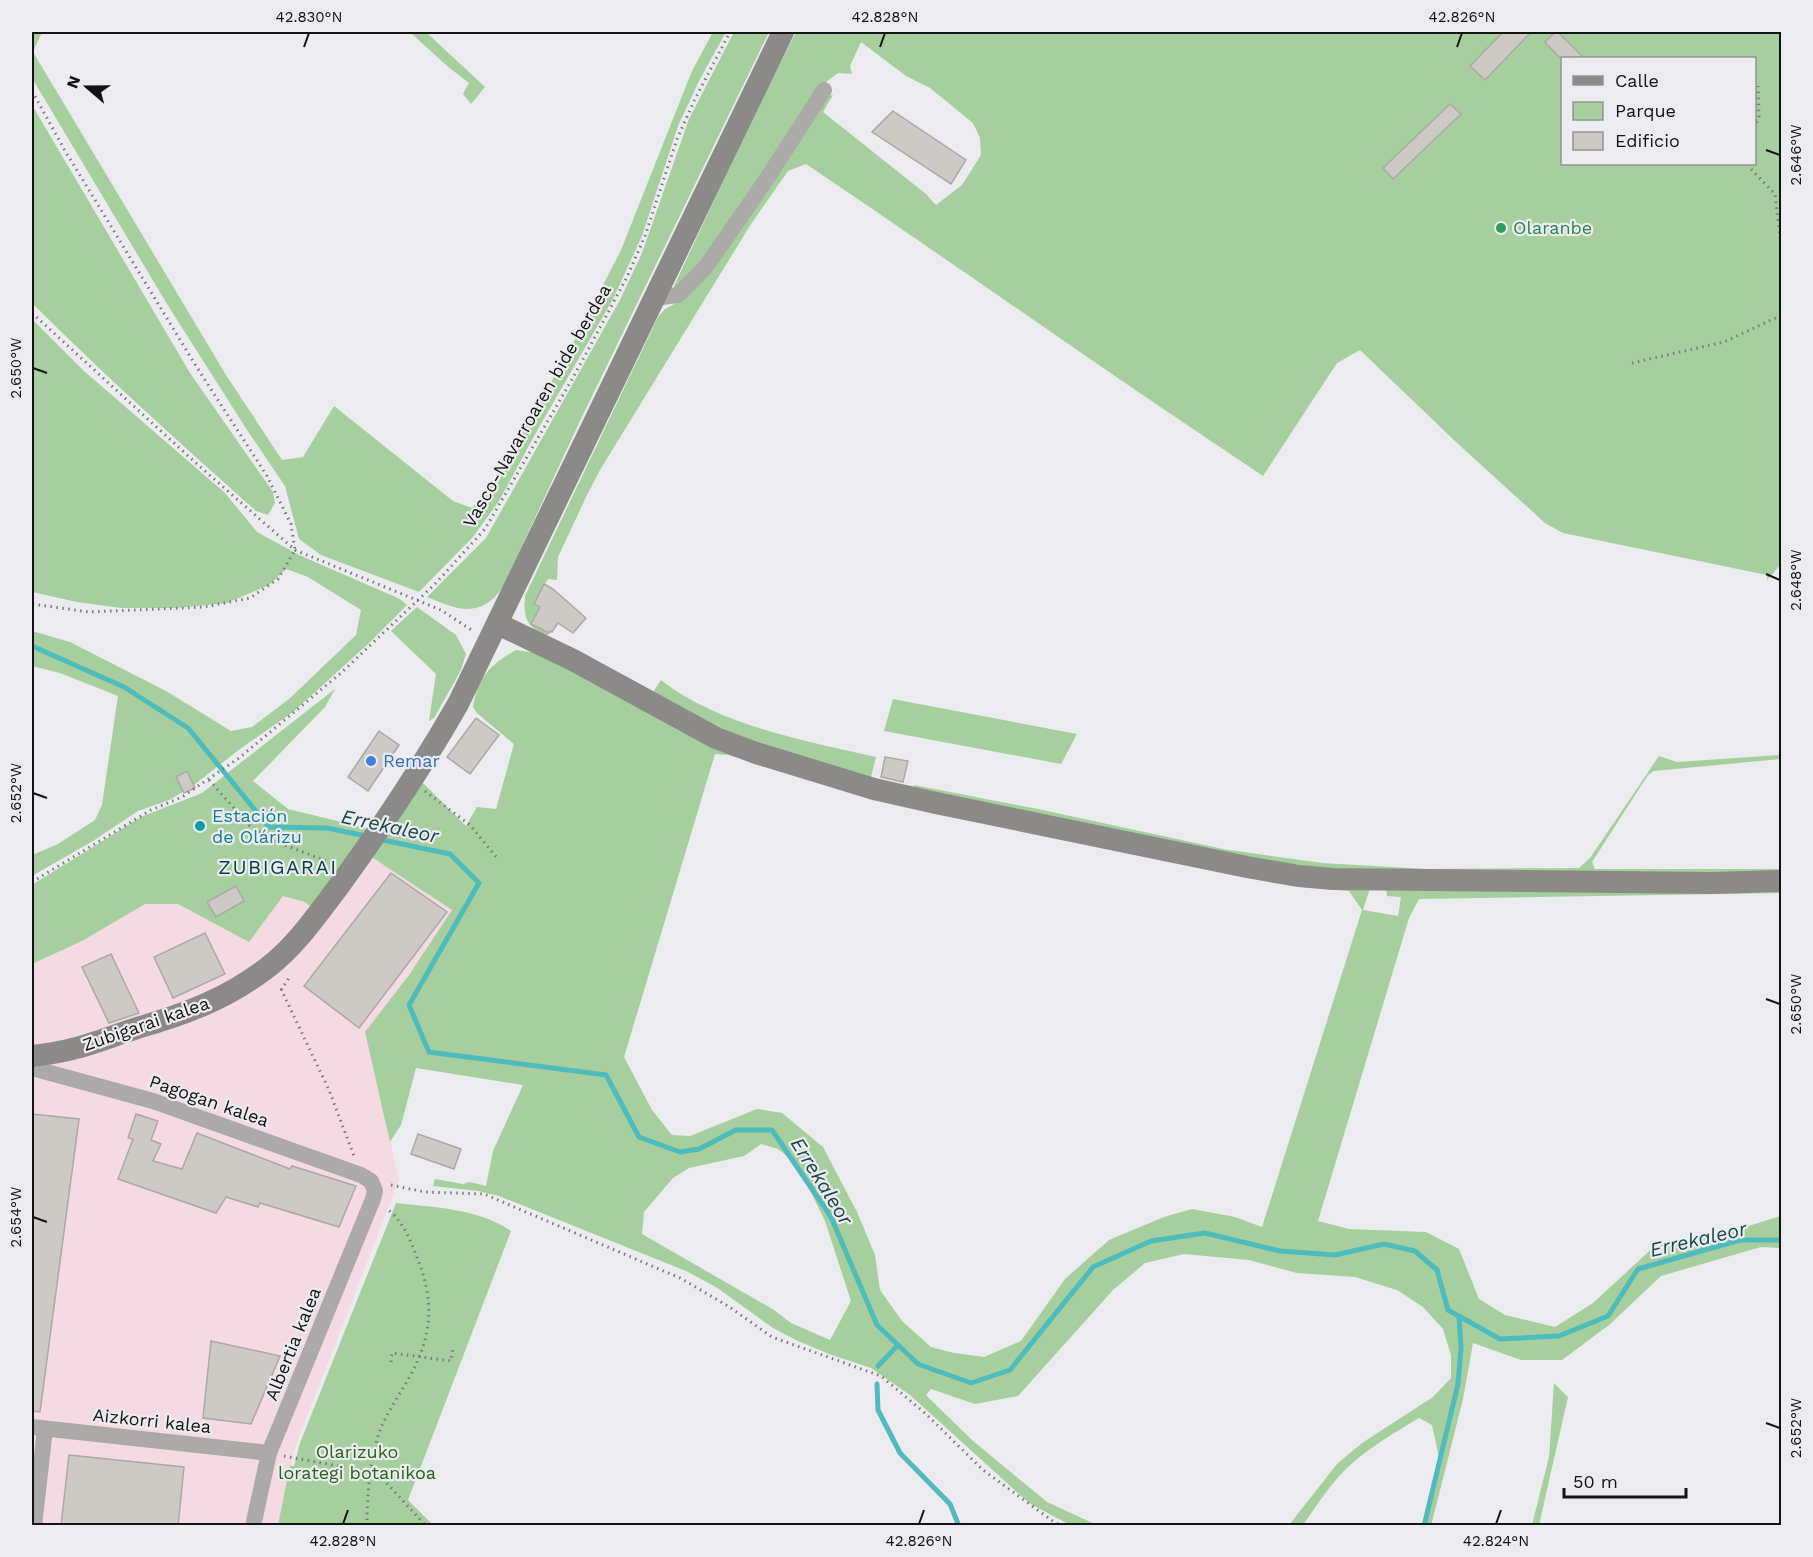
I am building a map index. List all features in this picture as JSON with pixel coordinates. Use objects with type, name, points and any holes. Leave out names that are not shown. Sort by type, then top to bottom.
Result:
[{"type":"street","name":"Zubigarai kalea","points":[[32,1056],[70,1050],[198,1009],[238,988],[269,967],[289,949],[348,874],[407,789],[458,704],[783,32]]},
{"type":"street","points":[[654,298],[678,295],[705,268],[766,180],[824,90]]},
{"type":"street","points":[[494,633],[573,660],[716,738],[756,753],[874,789],[1247,867],[1333,879],[1700,883],[1782,881]]},
{"type":"street","name":"Pagogan kalea","points":[[32,1068],[153,1101],[366,1178]]},
{"type":"street","name":"Albertia kalea","points":[[254,1526],[269,1453],[373,1199],[375,1191],[366,1178]]},
{"type":"street","points":[[34,1526],[38,1428]]},
{"type":"street","name":"Aizkorri kalea","points":[[38,1428],[269,1453]]},
{"type":"path","name":"Vasco-Navarroaren bide berdea","points":[[32,882],[151,810],[182,797],[239,758],[341,673],[436,583],[485,529],[603,324],[645,236],[677,139],[730,32]]},
{"type":"path","points":[[1756,125],[1759,117],[1758,86]]},
{"type":"path","points":[[32,91],[64,149],[190,356],[267,476],[291,524],[295,549],[278,579],[250,598],[204,607],[89,612],[32,604]]},
{"type":"path","points":[[1749,165],[1775,194],[1782,253]]},
{"type":"path","points":[[32,313],[197,464],[295,549],[494,633]]},
{"type":"path","points":[[1632,363],[1724,342],[1782,315]]},
{"type":"path","points":[[209,780],[250,826],[274,841],[338,865],[348,874]]},
{"type":"path","points":[[407,789],[470,825],[496,858]]},
{"type":"path","points":[[269,967],[329,1090],[366,1178],[425,1192],[484,1194],[680,1278],[728,1306],[772,1337],[881,1376],[926,1414],[983,1470],[1062,1526]]},
{"type":"path","points":[[367,1526],[371,1472],[376,1443],[388,1411],[423,1350],[429,1313],[425,1275],[411,1242],[395,1215],[373,1199]]},
{"type":"path","points":[[391,1362],[392,1353],[451,1361],[453,1349]]},
{"type":"path","points":[[269,1453],[371,1472],[382,1478],[426,1526]]},
{"type":"shaded area","points":[[356,847],[452,910],[409,975],[365,1032],[399,1180],[295,1447],[279,1525],[32,1525],[32,964],[82,941],[145,904],[178,904],[249,941],[283,895],[305,902],[311,907]]},
{"type":"green space","points":[[32,32],[42,32],[33,52],[226,375],[282,460],[303,457],[334,406],[453,501],[472,508],[503,467],[577,336],[621,250],[692,71],[713,32],[726,32],[678,126],[642,236],[613,299],[499,501],[473,537],[419,592],[321,555],[299,539],[285,486],[167,304],[32,78]]},
{"type":"green space","points":[[410,32],[426,32],[485,87],[471,104],[463,94],[469,83]]},
{"type":"green space","points":[[734,32],[769,32],[579,423],[503,587],[495,597],[477,608],[458,608],[427,597],[486,538],[620,300],[642,253],[689,119]]},
{"type":"green space","points":[[796,32],[1781,32],[1782,563],[1767,580],[1767,575],[1563,533],[1545,523],[1360,350],[1337,363],[1263,476],[806,164],[788,171],[751,224],[600,470],[558,557],[557,580],[548,579],[534,603],[540,607],[531,624],[549,633],[546,638],[534,629],[528,621],[525,596],[658,317],[665,309],[678,302],[709,258],[674,291],[674,286],[753,117]],"holes":[[[861,42],[906,76],[930,88],[973,123],[980,138],[981,155],[962,185],[936,205],[926,194],[823,112],[833,95],[827,96],[712,255],[826,82],[838,73],[852,74],[850,66]]]},
{"type":"green space","points":[[32,105],[190,373],[273,492],[275,503],[268,515],[256,511],[114,383],[32,303]]},
{"type":"green space","points":[[32,319],[84,371],[225,493],[257,532],[299,555],[400,599],[407,605],[293,712],[190,788],[169,800],[138,811],[93,841],[32,876],[32,855],[58,844],[95,820],[102,805],[118,696],[60,673],[32,666],[32,631],[70,642],[166,691],[231,731],[252,727],[289,699],[356,635],[361,610],[308,577],[286,569],[269,585],[227,603],[176,608],[121,608],[77,602],[32,592]]},
{"type":"green space","points":[[417,607],[456,635],[466,654],[461,670],[434,718],[429,721],[436,674],[391,631]]},
{"type":"green space","points":[[516,650],[537,653],[735,751],[1370,888],[1363,910],[1398,916],[1401,897],[1387,896],[1386,888],[1781,888],[1781,893],[1419,899],[1409,918],[1318,1221],[1349,1229],[1426,1232],[1459,1249],[1479,1299],[1505,1315],[1555,1327],[1593,1303],[1657,1244],[1709,1238],[1781,1216],[1781,1248],[1761,1247],[1661,1276],[1609,1325],[1562,1360],[1521,1360],[1473,1343],[1463,1399],[1431,1526],[1422,1525],[1439,1457],[1432,1425],[1419,1418],[1374,1446],[1349,1466],[1330,1487],[1303,1525],[1289,1525],[1337,1464],[1362,1443],[1433,1397],[1451,1378],[1451,1355],[1443,1329],[1423,1307],[1397,1290],[1355,1277],[1297,1273],[1249,1260],[1184,1254],[1145,1263],[1113,1290],[1018,1396],[975,1404],[931,1389],[926,1395],[973,1441],[1047,1502],[1097,1525],[1070,1525],[1029,1503],[910,1395],[871,1368],[829,1354],[773,1328],[716,1287],[686,1271],[499,1196],[433,1186],[435,1179],[486,1186],[493,1151],[523,1085],[416,1068],[401,1125],[390,1142],[365,1032],[409,975],[452,910],[370,856],[423,783],[466,826],[477,807],[496,809],[514,744],[478,714],[473,707],[482,680],[492,667]],"holes":[[[715,754],[728,755],[810,778],[1291,886],[1349,891],[1362,910],[1262,1227],[1235,1217],[1192,1209],[1164,1217],[1109,1240],[1065,1279],[1021,1341],[984,1357],[954,1353],[931,1347],[902,1321],[880,1290],[875,1255],[857,1212],[823,1147],[782,1113],[757,1109],[690,1136],[672,1135],[652,1110],[624,1057]],[[761,1144],[778,1149],[797,1164],[825,1221],[851,1301],[830,1340],[791,1323],[774,1310],[642,1234],[644,1212],[673,1178],[689,1168],[744,1156]]]},
{"type":"green space","points":[[661,680],[683,696],[735,720],[792,737],[876,757],[870,781],[746,742],[651,695]]},
{"type":"green space","points":[[335,689],[325,707],[253,781],[288,809],[366,828],[356,847],[311,907],[305,902],[283,896],[249,942],[178,904],[145,904],[82,941],[32,964],[32,885],[141,817],[202,793]]},
{"type":"green space","points":[[893,699],[1077,734],[1061,764],[884,731]]},
{"type":"green space","points":[[1781,755],[1781,759],[1654,771],[1648,775],[1592,862],[1595,869],[1781,869],[1781,875],[1327,872],[912,791],[914,785],[1223,849],[1322,863],[1426,869],[1579,868],[1590,858],[1659,756],[1677,762]]},
{"type":"green space","name":"Olarizuko lorategi botanikoa","points":[[396,1203],[471,1214],[511,1231],[408,1500],[433,1525],[278,1525],[290,1466],[294,1466],[300,1443]]},
{"type":"green space","points":[[1554,1383],[1568,1397],[1539,1525],[1532,1525],[1549,1457]]},
{"type":"building","points":[[1503,32],[1531,32],[1485,80],[1470,66]]},
{"type":"building","points":[[1555,32],[1558,32],[1583,57],[1560,58],[1545,42]]},
{"type":"building","points":[[1450,104],[1461,114],[1393,179],[1383,168]]},
{"type":"building","points":[[893,111],[966,160],[951,184],[872,132]]},
{"type":"building","points":[[544,584],[586,618],[573,633],[558,623],[549,633],[531,624],[540,607],[534,604]]},
{"type":"building","points":[[476,718],[499,735],[470,774],[447,757]]},
{"type":"building","points":[[379,731],[399,745],[368,791],[348,777]]},
{"type":"building","points":[[885,757],[908,761],[903,782],[881,777]]},
{"type":"building","points":[[187,771],[195,788],[184,793],[176,777]]},
{"type":"building","points":[[391,873],[447,912],[359,1028],[304,986]]},
{"type":"building","points":[[236,886],[244,901],[216,917],[207,902]]},
{"type":"building","points":[[205,933],[225,974],[173,998],[154,957]]},
{"type":"building","points":[[111,954],[139,1013],[109,1023],[82,967]]},
{"type":"building","points":[[32,1114],[79,1119],[40,1412],[32,1411]]},
{"type":"building","points":[[136,1114],[158,1121],[151,1140],[161,1144],[153,1161],[182,1169],[197,1133],[290,1169],[292,1166],[356,1186],[339,1227],[260,1203],[258,1207],[226,1197],[216,1213],[118,1179],[133,1139],[128,1138]]},
{"type":"building","points":[[418,1134],[461,1149],[454,1169],[411,1154]]},
{"type":"building","points":[[211,1341],[280,1356],[251,1424],[203,1418]]},
{"type":"building","points":[[69,1455],[184,1467],[178,1526],[61,1526]]},
{"type":"waterway","name":"Errekaleor","points":[[32,646],[124,687],[188,728],[269,827],[327,828],[366,836]]},
{"type":"waterway","name":"Errekaleor","points":[[378,839],[450,854],[479,883],[409,1005],[429,1052],[606,1075],[639,1137],[680,1152],[699,1149],[736,1130],[772,1130],[831,1217],[877,1325],[918,1364],[971,1383],[1010,1370],[1093,1267],[1151,1241],[1205,1233],[1280,1251],[1335,1255],[1384,1244],[1415,1251],[1437,1270],[1448,1310],[1500,1339],[1559,1336],[1608,1316],[1638,1269],[1740,1240],[1782,1240]]},
{"type":"waterway","points":[[1424,1526],[1458,1384],[1461,1348],[1459,1316]]},
{"type":"waterway","points":[[878,1366],[898,1345]]},
{"type":"waterway","points":[[877,1384],[878,1410],[900,1453],[950,1504],[959,1526]]},
{"type":"place","name":"Olaranbe","points":[[1501,228]]},
{"type":"place","name":"Remar","points":[[371,761]]},
{"type":"place","name":"Estación de Olárizu","points":[[200,826]]},
{"type":"district","name":"ZUBIGARAI","points":[[278,867]]}]
